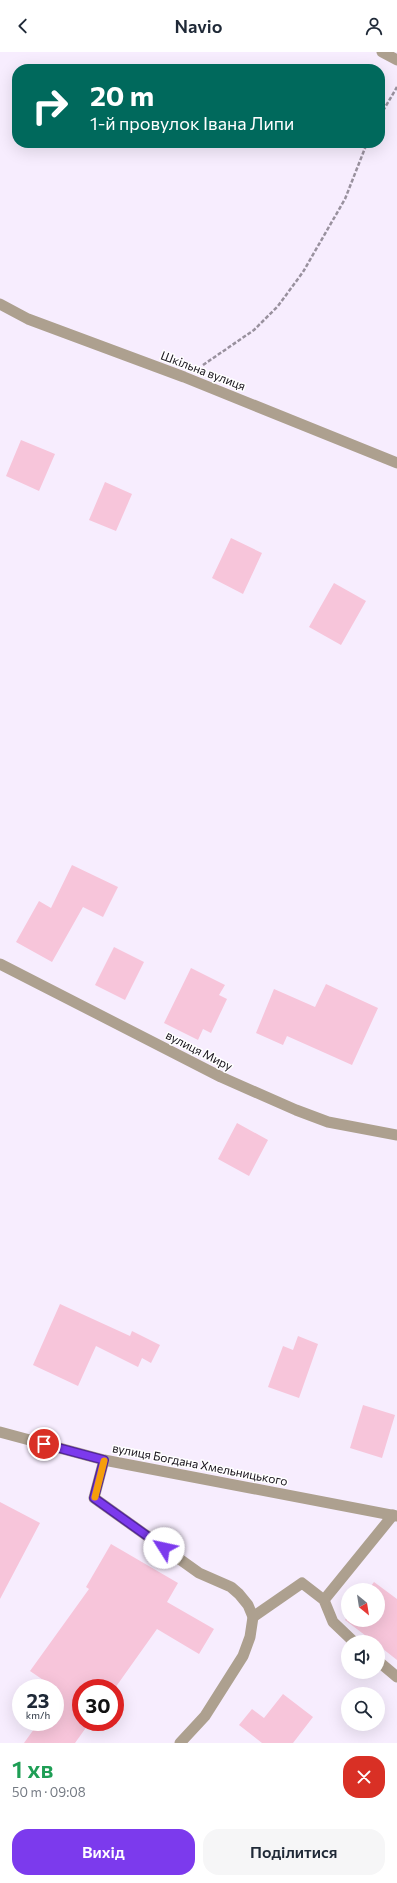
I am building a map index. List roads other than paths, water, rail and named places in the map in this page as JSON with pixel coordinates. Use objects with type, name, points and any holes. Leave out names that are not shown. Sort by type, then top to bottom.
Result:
[{"type":"street","points":[[382,52],[397,60]]},
{"type":"street","name":"Шкільна вулиця","points":[[0,304],[28,319],[184,377],[397,463]]},
{"type":"street","name":"вулиця Миру","points":[[0,964],[221,1077],[296,1110],[328,1122],[397,1135]]},
{"type":"street","name":"вулиця Богдана Хмельницького","points":[[0,1432],[104,1460],[396,1512]]},
{"type":"street","points":[[104,1460],[94,1498],[199,1573],[231,1587],[248,1605],[252,1617],[250,1637],[243,1656],[205,1716],[180,1743]]},
{"type":"street","points":[[324,1600],[396,1512]]},
{"type":"street","points":[[252,1617],[302,1583],[324,1600],[333,1622],[347,1635]]},
{"type":"street","points":[[385,1667],[397,1677]]}]
